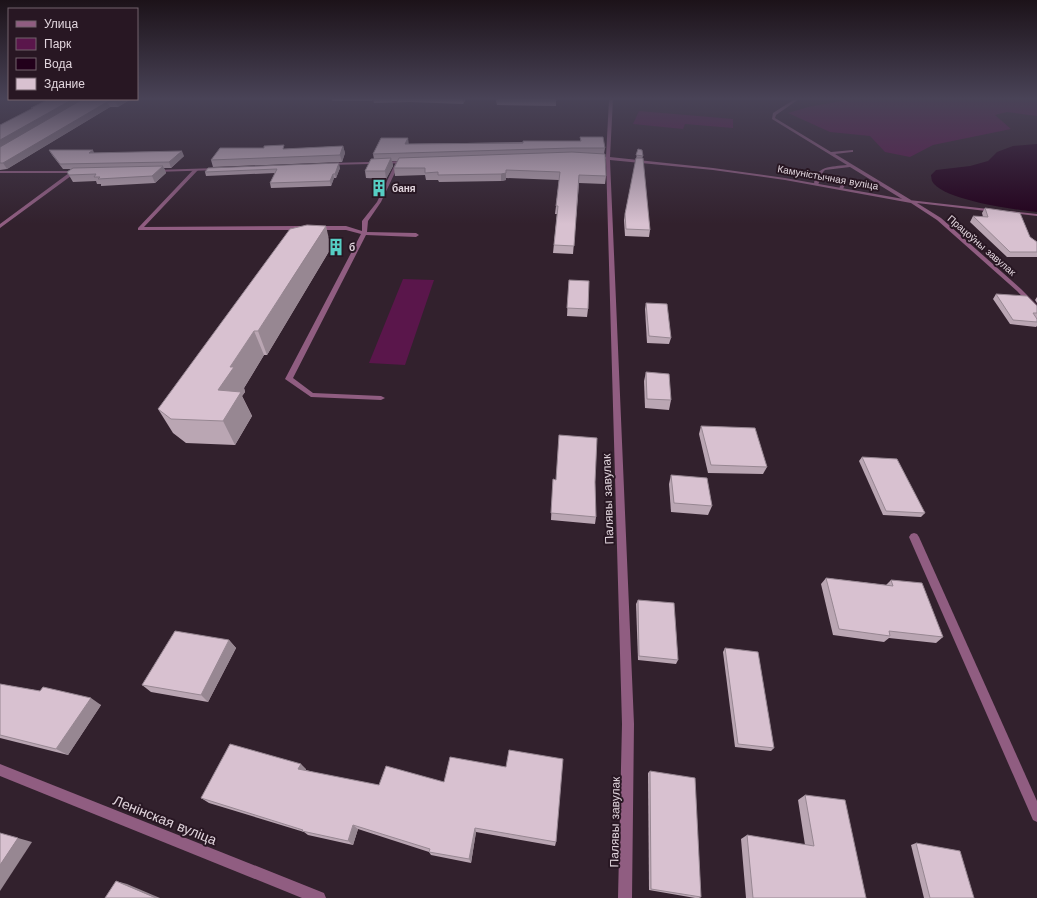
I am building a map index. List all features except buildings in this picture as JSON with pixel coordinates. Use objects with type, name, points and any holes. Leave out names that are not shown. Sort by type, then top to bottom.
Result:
[{"type":"street","name":"Палявы завулак","points":[[609,141],[608,158],[628,724],[625,898]]},
{"type":"street","name":"Працоўны завулак","points":[[810,141],[939,219],[1019,290],[1037,309]]},
{"type":"street","points":[[829,153],[852,151]]},
{"type":"street","name":"Камуністычная вуліца","points":[[587,157],[713,169],[816,184],[909,201],[999,211]]},
{"type":"street","points":[[380,398],[311,395],[289,379],[364,233],[365,221],[379,202],[398,162]]},
{"type":"street","points":[[320,165],[414,162]]},
{"type":"street","points":[[816,184],[821,171],[824,169],[849,166]]},
{"type":"street","points":[[150,171],[226,169]]},
{"type":"street","points":[[196,170],[140,229],[346,228],[364,233],[416,235]]},
{"type":"street","points":[[0,172],[82,172]]},
{"type":"street","points":[[0,226],[74,172]]},
{"type":"street","points":[[841,189],[844,182]]},
{"type":"street","points":[[1007,212],[1037,215]]},
{"type":"street","points":[[914,538],[1037,816]]},
{"type":"street","name":"Ленінская вуліца","points":[[0,770],[319,898]]},
{"type":"green space","points":[[875,141],[953,141],[933,145],[910,157],[885,152]]},
{"type":"green space","points":[[403,279],[434,280],[405,365],[369,363]]},
{"type":"water","points":[[1037,144],[1037,212],[1013,209],[964,199],[949,194],[938,188],[932,181],[931,175],[936,170],[970,166],[988,161],[997,152],[1013,146]]},
{"type":"place","name":"баня","points":[[379,188]]},
{"type":"place","name":"б","points":[[336,247]]}]
